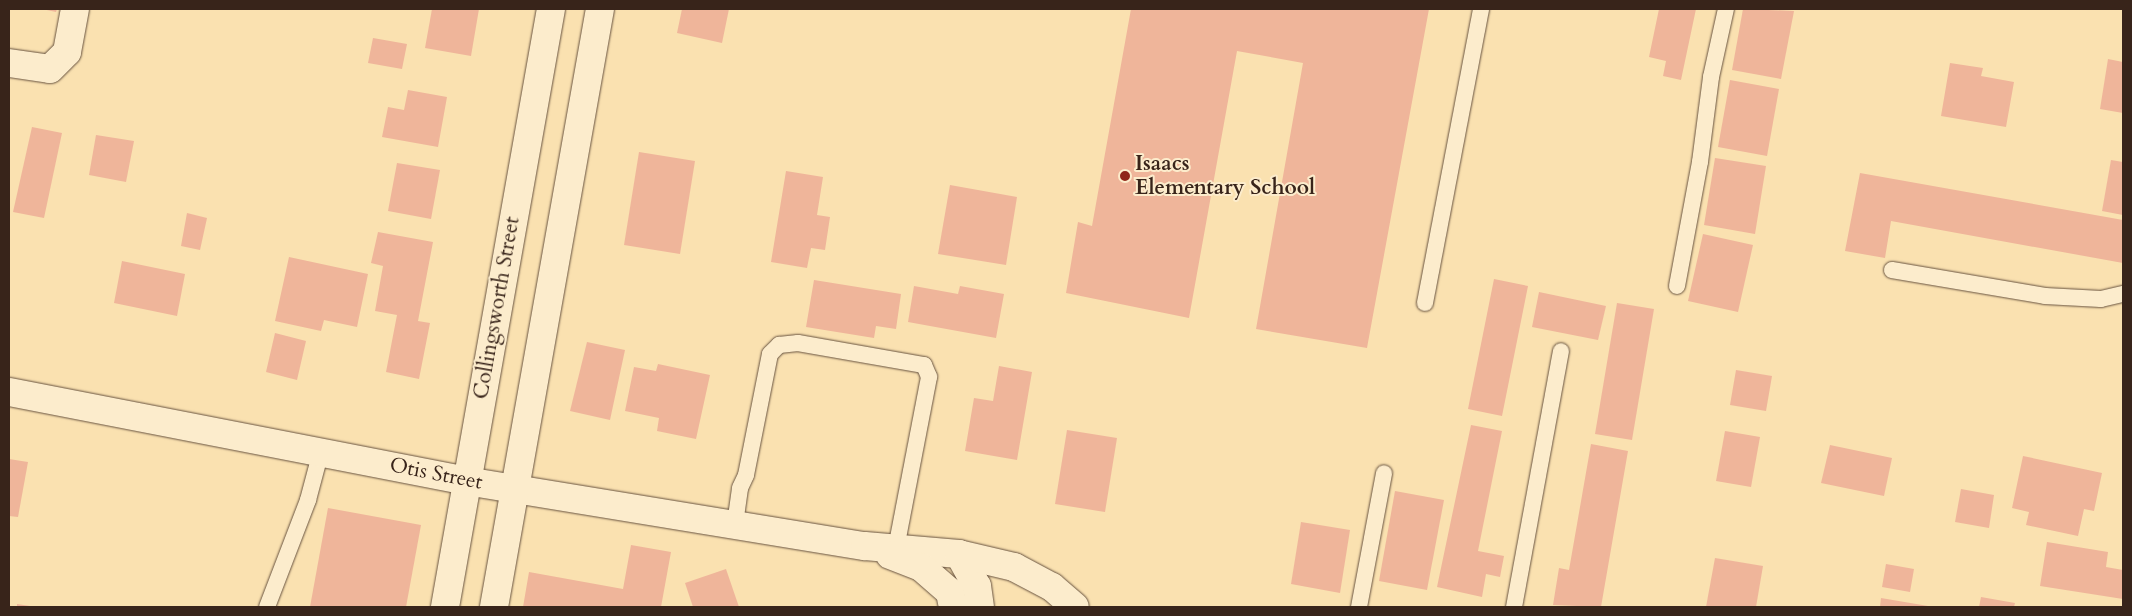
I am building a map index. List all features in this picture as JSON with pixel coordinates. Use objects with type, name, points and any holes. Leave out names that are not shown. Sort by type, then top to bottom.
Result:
[{"type":"street","points":[[9,63],[50,69],[67,52],[75,9]]},
{"type":"street","name":"Collingsworth Street","points":[[445,607],[551,9]]},
{"type":"street","points":[[494,607],[600,9]]},
{"type":"street","name":"Otis Street","points":[[9,392],[321,451],[466,481],[865,546],[959,554],[1014,567],[1052,587],[1075,607]]},
{"type":"street","name":"Otis Street","points":[[865,546],[921,567],[950,592],[953,607]]},
{"type":"street","points":[[959,554],[977,586],[980,607]]},
{"type":"lane","points":[[1424,303],[1481,9]]},
{"type":"lane","points":[[1677,286],[1700,162],[1711,77],[1726,9]]},
{"type":"lane","points":[[1892,270],[2045,296],[2101,299],[2123,294]]},
{"type":"lane","points":[[735,524],[740,488],[746,475],[770,354],[778,345],[798,343],[913,361],[924,365],[929,377],[920,433],[896,548]]},
{"type":"lane","points":[[1514,607],[1561,351]]},
{"type":"lane","points":[[267,607],[308,500],[321,451]]},
{"type":"lane","points":[[1359,607],[1384,473]]},
{"type":"building","points":[[42,9],[57,9],[56,12]]},
{"type":"building","points":[[432,9],[479,9],[471,56],[425,48]]},
{"type":"building","points":[[682,9],[729,9],[722,43],[677,33]]},
{"type":"building","points":[[1131,9],[1429,9],[1367,348],[1256,329],[1303,63],[1237,51],[1189,318],[1066,293],[1078,222],[1092,226]]},
{"type":"building","points":[[1659,9],[1696,9],[1681,80],[1663,76],[1666,61],[1649,57]]},
{"type":"building","points":[[1743,9],[1794,11],[1781,79],[1732,70]]},
{"type":"building","points":[[373,38],[407,44],[402,69],[368,63]]},
{"type":"building","points":[[2108,59],[2123,62],[2123,113],[2100,109]]},
{"type":"building","points":[[1950,63],[1983,68],[1981,76],[2014,82],[2006,127],[1941,116]]},
{"type":"building","points":[[1730,80],[1779,89],[1767,156],[1718,147]]},
{"type":"building","points":[[408,90],[447,97],[438,147],[382,137],[388,107],[404,110]]},
{"type":"building","points":[[32,127],[62,133],[44,218],[13,212]]},
{"type":"building","points":[[96,135],[134,141],[126,182],[89,175]]},
{"type":"building","points":[[639,152],[695,161],[680,254],[624,245]]},
{"type":"building","points":[[1715,158],[1766,166],[1755,234],[1704,225]]},
{"type":"building","points":[[2111,160],[2123,162],[2123,215],[2102,211]]},
{"type":"building","points":[[397,163],[440,170],[431,219],[388,211]]},
{"type":"building","points":[[786,171],[823,177],[817,215],[830,217],[825,250],[811,248],[807,268],[771,262]]},
{"type":"building","points":[[1860,173],[2123,220],[2123,263],[1891,221],[1885,258],[1845,251]]},
{"type":"building","points":[[950,185],[1017,197],[1006,265],[938,254]]},
{"type":"building","points":[[187,213],[207,218],[200,250],[181,246]]},
{"type":"building","points":[[378,232],[433,242],[418,321],[430,323],[419,379],[386,372],[397,315],[375,311],[383,266],[371,263]]},
{"type":"building","points":[[1703,234],[1753,245],[1738,312],[1688,301]]},
{"type":"building","points":[[289,257],[368,274],[357,327],[324,320],[321,331],[275,321]]},
{"type":"building","points":[[122,261],[185,274],[177,316],[114,303]]},
{"type":"building","points":[[1494,279],[1528,286],[1502,416],[1468,409]]},
{"type":"building","points":[[814,280],[901,294],[896,329],[876,326],[874,338],[806,327]]},
{"type":"building","points":[[914,286],[958,294],[960,286],[1004,294],[996,338],[908,322]]},
{"type":"building","points":[[1539,292],[1606,306],[1598,340],[1532,327]]},
{"type":"building","points":[[1617,303],[1654,309],[1632,440],[1595,434]]},
{"type":"building","points":[[275,333],[306,341],[297,380],[266,372]]},
{"type":"building","points":[[587,342],[625,350],[610,420],[570,411]]},
{"type":"building","points":[[658,364],[710,375],[696,439],[657,431],[659,418],[625,411],[634,367],[656,371]]},
{"type":"building","points":[[999,366],[1032,372],[1017,460],[965,451],[974,398],[993,401]]},
{"type":"building","points":[[1736,370],[1772,376],[1766,411],[1730,405]]},
{"type":"building","points":[[1471,425],[1502,431],[1478,551],[1504,556],[1500,577],[1486,574],[1482,597],[1437,587]]},
{"type":"building","points":[[1067,430],[1117,438],[1105,512],[1055,504]]},
{"type":"building","points":[[1725,431],[1760,437],[1751,487],[1716,481]]},
{"type":"building","points":[[1591,444],[1628,451],[1601,607],[1553,605],[1559,568],[1569,570]]},
{"type":"building","points":[[1830,445],[1892,458],[1884,496],[1821,483]]},
{"type":"building","points":[[2023,456],[2102,473],[2094,511],[2084,509],[2078,536],[2026,525],[2029,512],[2012,508]]},
{"type":"building","points":[[9,459],[28,462],[18,517],[9,516]]},
{"type":"building","points":[[1961,489],[1994,495],[1989,528],[1955,522]]},
{"type":"building","points":[[1395,491],[1444,500],[1427,590],[1379,581]]},
{"type":"building","points":[[328,508],[421,525],[406,607],[310,607]]},
{"type":"building","points":[[1301,522],[1350,530],[1340,593],[1291,584]]},
{"type":"building","points":[[2047,542],[2108,552],[2106,567],[2123,570],[2123,599],[2040,586]]},
{"type":"building","points":[[631,545],[671,552],[661,607],[523,607],[529,572],[623,589]]},
{"type":"building","points":[[1715,558],[1763,566],[1756,607],[1706,607]]},
{"type":"building","points":[[1886,564],[1914,569],[1910,592],[1882,587]]},
{"type":"building","points":[[726,569],[739,607],[693,607],[685,583]]},
{"type":"building","points":[[1981,597],[2015,603],[2014,607],[1979,607]]},
{"type":"building","points":[[1881,598],[1928,606],[1928,607],[1880,607]]},
{"type":"building","points":[[17,604],[30,606],[30,607],[17,607]]},
{"type":"place","name":"Isaacs Elementary School","points":[[1125,176]]}]
